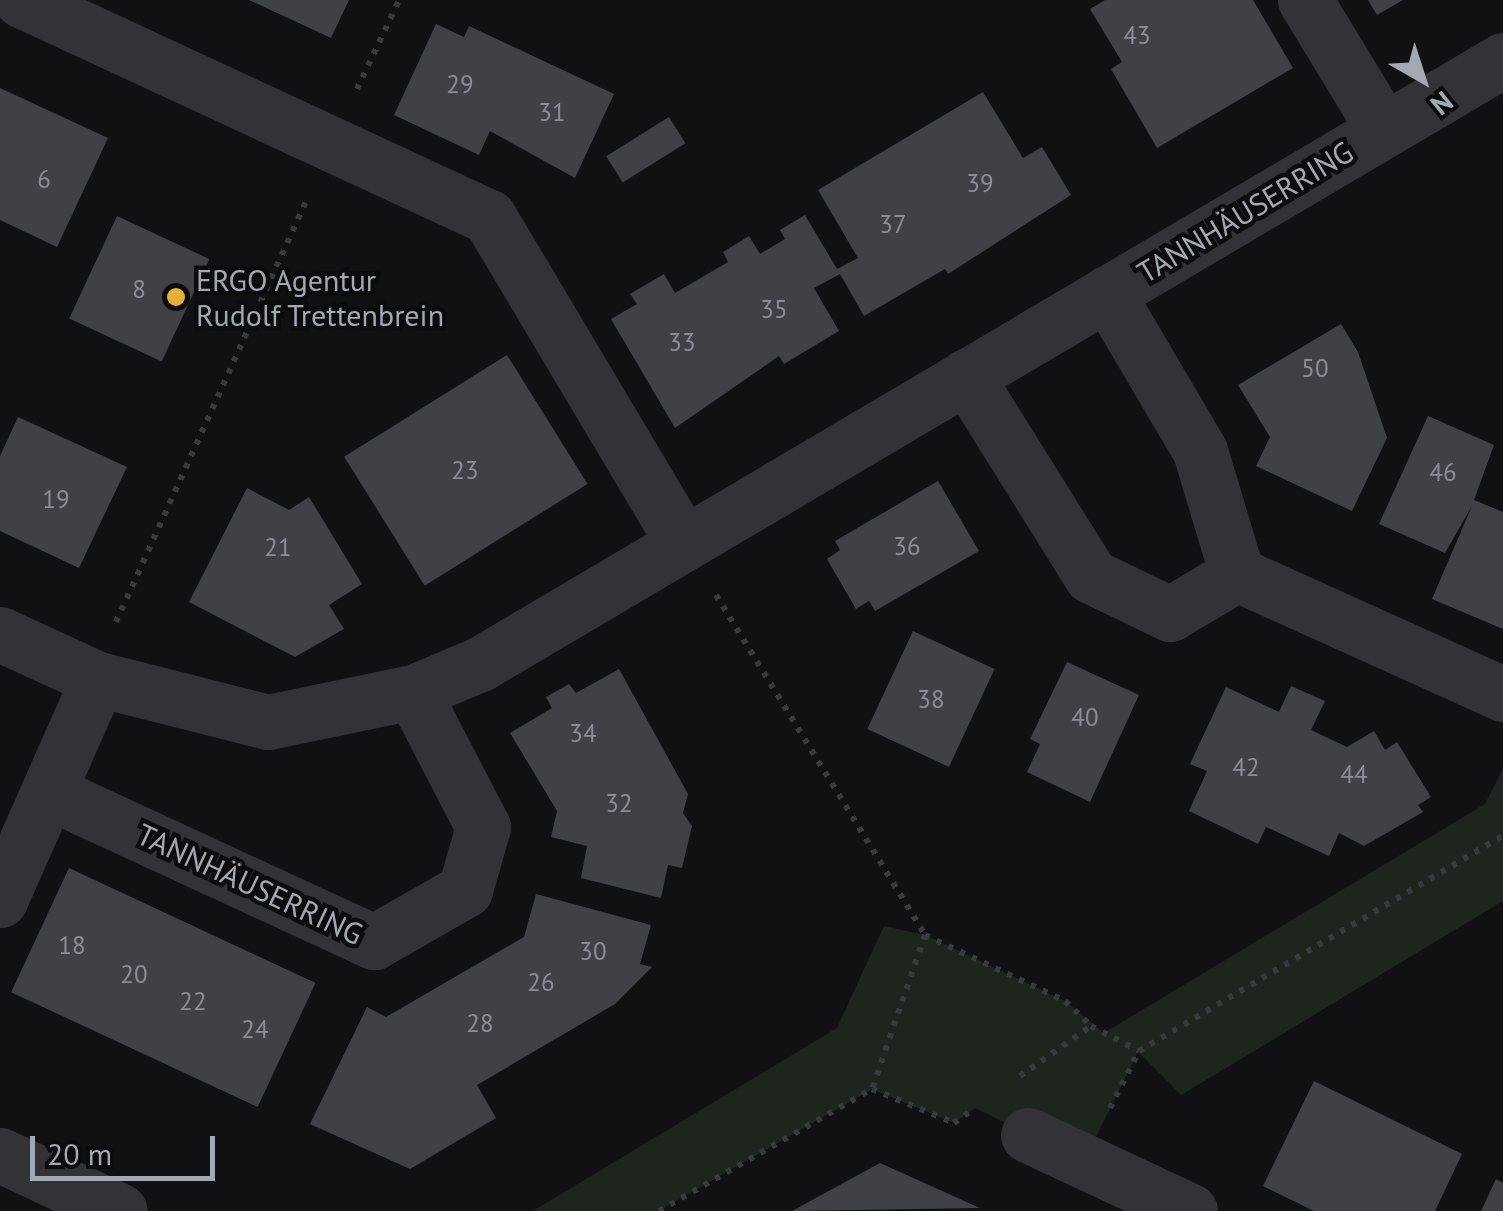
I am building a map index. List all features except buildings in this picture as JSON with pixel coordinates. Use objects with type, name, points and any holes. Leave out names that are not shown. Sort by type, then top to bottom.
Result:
[{"type":"street","points":[[21,0],[489,217],[683,543]]},
{"type":"street","name":"TANNHÄUSERRING","points":[[1305,0],[1384,130]]},
{"type":"street","name":"TANNHÄUSERRING","points":[[0,634],[98,679],[268,722],[413,692],[480,664],[1503,60]]},
{"type":"street","name":"TANNHÄUSERRING","points":[[1107,293],[1200,451],[1237,574]]},
{"type":"street","points":[[966,376],[1091,576],[1170,614],[1237,574],[1503,694]]},
{"type":"street","points":[[0,900],[98,679]]},
{"type":"street","name":"TANNHÄUSERRING","points":[[51,792],[374,942],[465,890],[483,828],[413,692]]},
{"type":"street","points":[[1016,1111],[1190,1211]]},
{"type":"street","points":[[0,1156],[120,1211]]},
{"type":"path","points":[[98,679],[116,621],[399,0]]},
{"type":"path","points":[[683,543],[925,935],[1065,1001],[1092,1026],[1138,1051],[1503,836]]},
{"type":"path","points":[[659,1211],[872,1089],[925,935]]},
{"type":"path","points":[[1016,1111],[1092,1026]]},
{"type":"path","points":[[872,1089],[954,1123],[990,1098]]},
{"type":"shaded area","points":[[1503,769],[1503,901],[1181,1095],[1138,1052],[1084,1161],[975,1108],[954,1123],[872,1089],[659,1211],[533,1211],[837,1028],[884,926],[925,935],[1065,1001],[1104,1033],[1485,804]]},
{"type":"place","name":"ERGO Agentur Rudolf Trettenbrein","points":[[176,297]]}]
